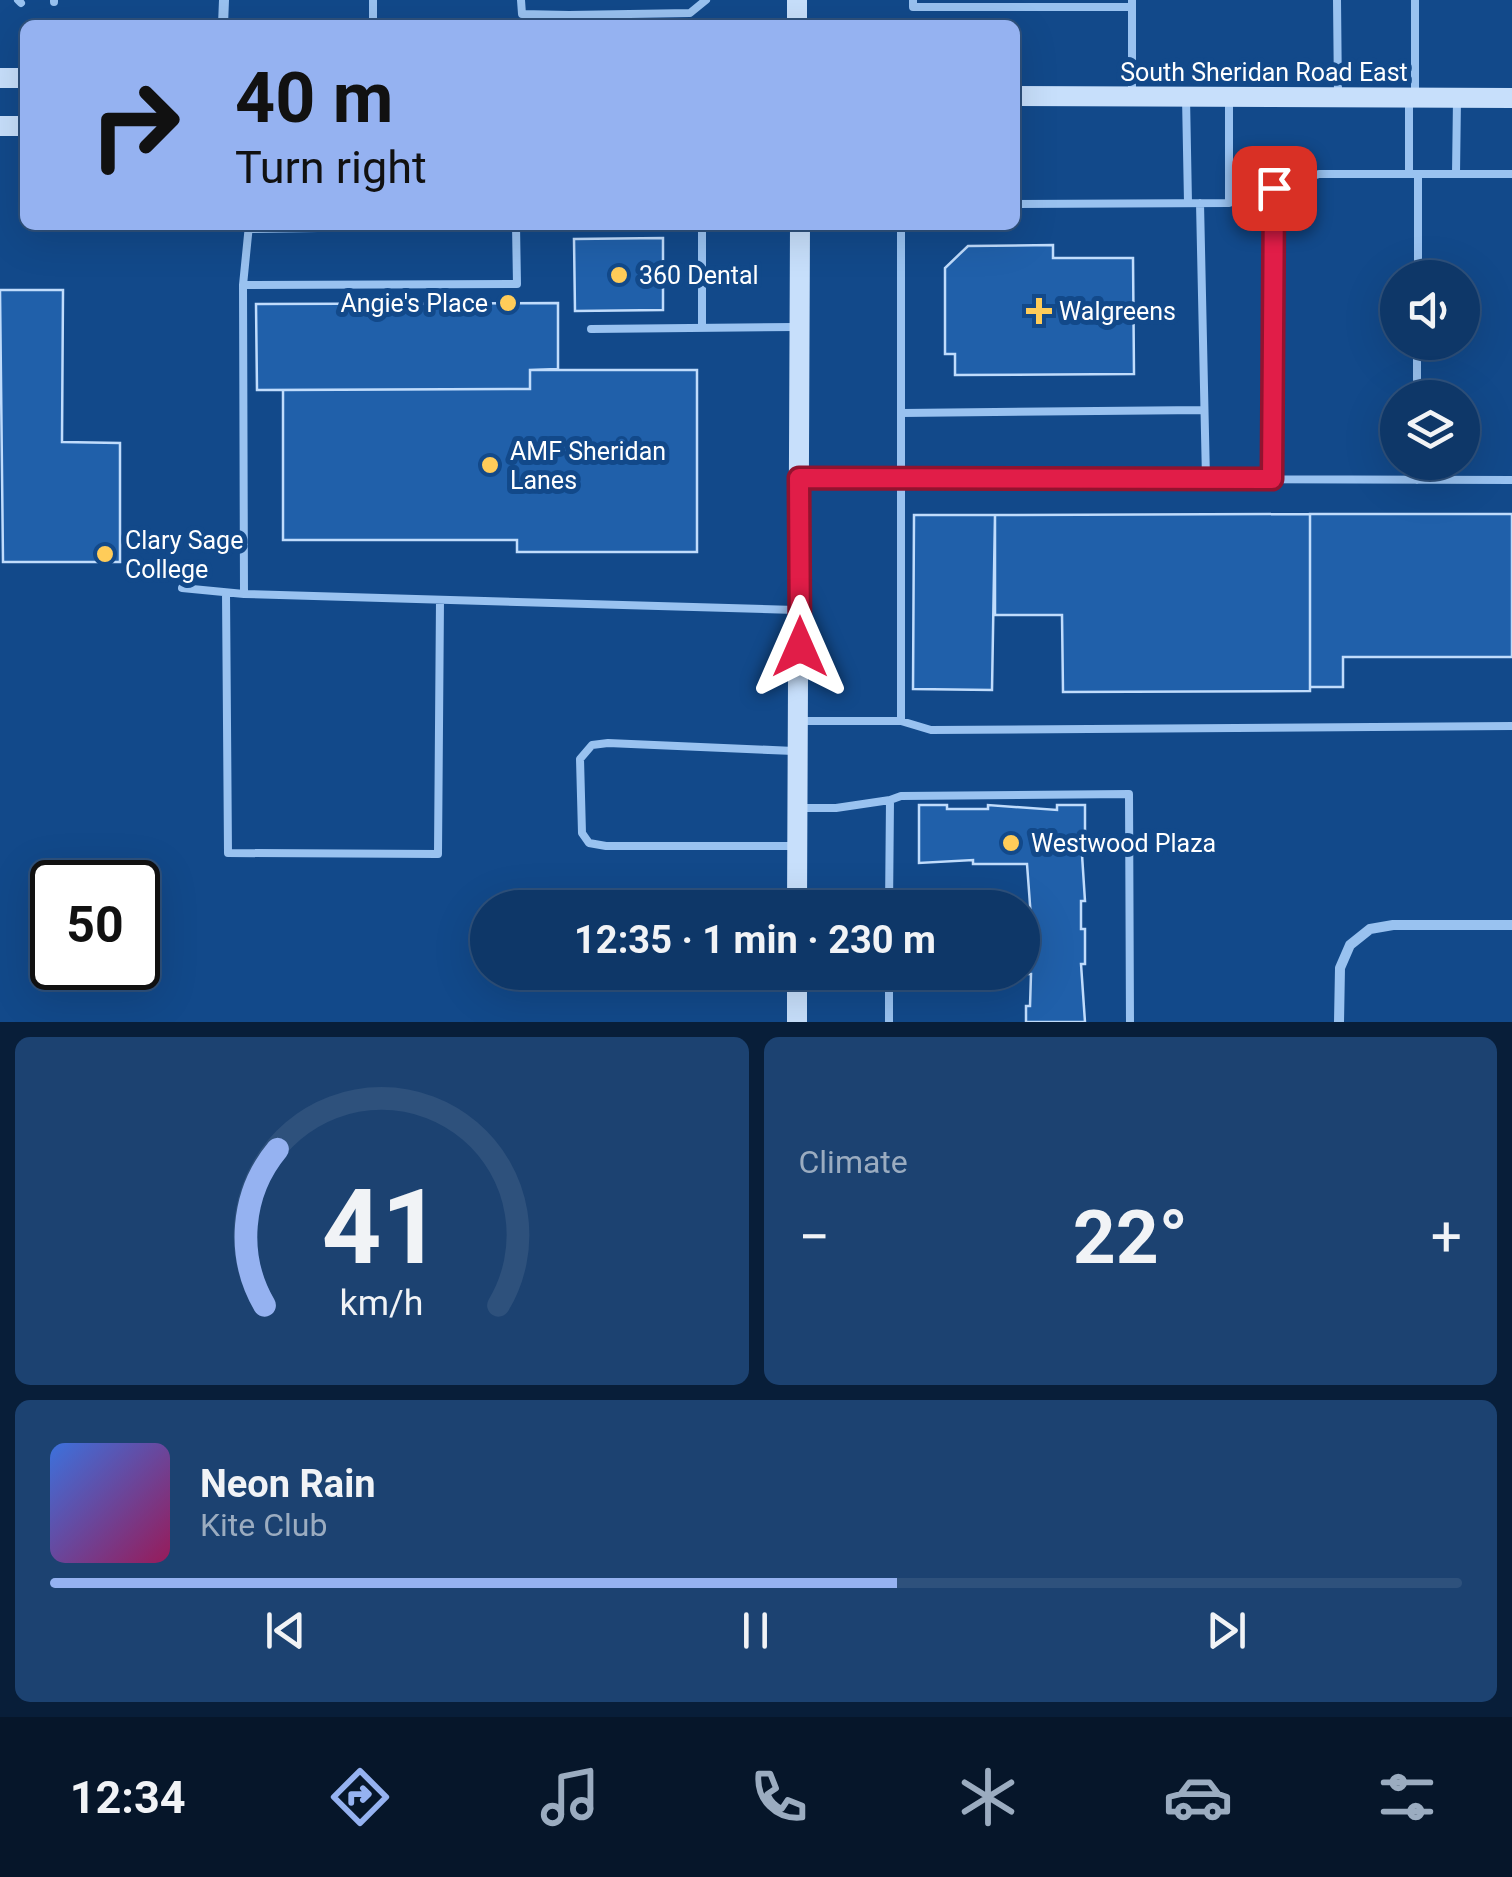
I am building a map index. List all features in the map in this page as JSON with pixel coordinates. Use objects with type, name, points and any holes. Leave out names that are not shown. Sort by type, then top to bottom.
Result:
[{"type":"main road","name":"South Sheridan Road East","points":[[1020,96],[1512,98]]},
{"type":"main road","points":[[797,890],[800,230]]},
{"type":"main road","points":[[798,990],[798,1022]]},
{"type":"street","points":[[1339,1022],[1340,968],[1357,937],[1382,926],[1512,925]]},
{"type":"lane","points":[[522,0],[522,14],[569,20],[690,13],[706,0]]},
{"type":"lane","points":[[540,0],[540,15]]},
{"type":"lane","points":[[912,0],[912,7],[1132,4],[1132,96]]},
{"type":"lane","points":[[1337,0],[1338,97]]},
{"type":"lane","points":[[1415,0],[1412,97],[1417,260]]},
{"type":"lane","points":[[1229,96],[1229,203]]},
{"type":"lane","points":[[1186,97],[1188,204]]},
{"type":"lane","points":[[1456,174],[1457,98]]},
{"type":"lane","points":[[1020,204],[1229,203],[1319,174],[1512,174]]},
{"type":"lane","points":[[1272,479],[1274,188]]},
{"type":"lane","points":[[1200,203],[1206,479]]},
{"type":"lane","points":[[244,594],[243,285],[249,230]]},
{"type":"lane","points":[[243,285],[517,284],[516,230]]},
{"type":"lane","points":[[702,230],[702,328]]},
{"type":"lane","points":[[901,230],[901,720]]},
{"type":"lane","points":[[591,329],[800,327]]},
{"type":"lane","points":[[902,413],[1204,410]]},
{"type":"lane","points":[[799,478],[1380,480]]},
{"type":"lane","points":[[1480,480],[1512,480]]},
{"type":"lane","points":[[182,588],[244,594],[799,610]]},
{"type":"lane","points":[[226,593],[228,853],[438,854],[440,600]]},
{"type":"lane","points":[[800,720],[901,720],[931,730],[1512,726]]},
{"type":"lane","points":[[797,846],[589,843],[582,833],[580,759],[592,745],[608,742],[798,752]]},
{"type":"lane","points":[[797,808],[836,808],[901,796],[1129,794],[1130,1022]]},
{"type":"lane","points":[[890,800],[890,890]]},
{"type":"lane","points":[[889,1022],[890,990]]},
{"type":"building","name":"360 Dental","points":[[663,238],[663,310],[575,311],[574,239]]},
{"type":"building","name":"Walgreens","points":[[1053,245],[1053,258],[1133,258],[1134,374],[955,375],[955,354],[945,354],[945,268],[968,246]]},
{"type":"building","points":[[0,290],[63,290],[62,442],[120,443],[120,562],[3,562]]},
{"type":"building","points":[[558,303],[558,369],[530,370],[530,389],[257,390],[256,304]]},
{"type":"building","name":"AMF Sheridan Lanes","points":[[530,370],[697,370],[697,552],[517,552],[517,540],[283,540],[283,390],[530,389]]},
{"type":"building","points":[[1310,514],[1310,691],[1063,692],[1062,615],[995,615],[995,515]]},
{"type":"building","points":[[1310,514],[1512,514],[1512,657],[1343,657],[1343,687],[1310,687]]},
{"type":"building","points":[[914,515],[995,515],[992,690],[913,689]]},
{"type":"building","points":[[919,805],[1057,810],[1057,805],[1085,805],[1085,839],[1081,839],[1085,901],[1081,901],[1081,929],[1085,929],[1085,964],[1081,964],[1085,1022],[1026,1022],[1030,990],[1040,990],[1040,890],[1029,890],[1027,864],[973,864],[973,860],[919,863]]},
{"type":"place","name":"360 Dental","points":[[619,275]]},
{"type":"place","name":"Angie's Place","points":[[508,303]]},
{"type":"place","name":"Walgreens","points":[[1039,311]]},
{"type":"place","name":"AMF Sheridan Lanes","points":[[490,465]]},
{"type":"place","name":"Clary Sage College","points":[[105,554]]},
{"type":"place","name":"Westwood Plaza","points":[[1011,843]]},
{"type":"route","points":[[800,647],[799,478],[1272,479],[1274,188]]}]
